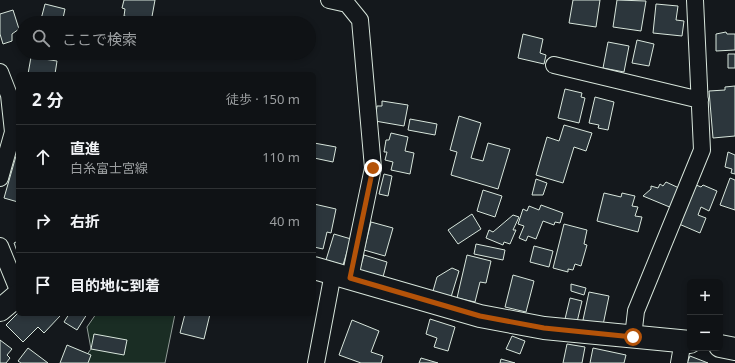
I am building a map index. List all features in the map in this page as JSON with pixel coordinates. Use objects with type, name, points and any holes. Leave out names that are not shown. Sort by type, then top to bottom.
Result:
[{"type":"main road","points":[[333,273],[487,317],[544,328],[687,342]]},
{"type":"main road","points":[[0,310],[16,297]]},
{"type":"main road","points":[[723,346],[735,348]]},
{"type":"street","points":[[316,363],[333,273],[373,168],[360,20],[347,4],[329,0]]},
{"type":"street","points":[[633,337],[636,311],[702,150],[696,0]]},
{"type":"street","points":[[554,65],[700,100]]},
{"type":"street","points":[[0,72],[9,95],[13,132],[0,178]]},
{"type":"street","points":[[0,246],[16,285]]},
{"type":"street","points":[[678,363],[687,342]]},
{"type":"green space","points":[[95,316],[175,316],[165,363],[81,363],[91,349],[87,327]]},
{"type":"building","points":[[124,0],[155,0],[152,16],[124,16],[125,9],[122,8]]},
{"type":"building","points":[[573,0],[600,0],[596,27],[569,23]]},
{"type":"building","points":[[617,0],[646,1],[641,31],[613,27]]},
{"type":"building","points":[[45,4],[65,9],[64,16],[42,16]]},
{"type":"building","points":[[656,4],[678,6],[676,20],[684,21],[682,36],[653,33]]},
{"type":"building","points":[[13,10],[16,20],[16,31],[12,34],[12,41],[3,44],[0,34],[0,14]]},
{"type":"building","points":[[726,32],[727,34],[735,34],[735,50],[716,51],[716,34]]},
{"type":"building","points":[[523,34],[543,39],[540,53],[546,55],[544,64],[518,58]]},
{"type":"building","points":[[637,40],[654,44],[649,66],[632,63]]},
{"type":"building","points":[[608,42],[629,46],[624,72],[603,68]]},
{"type":"building","points":[[728,54],[735,54],[735,68],[728,68]]},
{"type":"building","points":[[30,60],[57,61],[55,72],[28,72]]},
{"type":"building","points":[[735,86],[735,136],[713,138],[709,91],[725,90],[725,87]]},
{"type":"building","points":[[565,89],[582,93],[581,97],[585,98],[579,123],[558,118]]},
{"type":"building","points":[[595,97],[614,102],[608,130],[598,128],[599,125],[589,123]]},
{"type":"building","points":[[382,101],[408,105],[404,126],[375,121],[377,106],[382,106]]},
{"type":"building","points":[[459,116],[481,123],[471,158],[483,161],[488,143],[510,149],[498,189],[451,175],[457,152],[450,150]]},
{"type":"building","points":[[410,119],[437,124],[435,135],[408,130]]},
{"type":"building","points":[[564,125],[592,133],[586,151],[574,147],[563,183],[536,175],[547,137],[559,141]]},
{"type":"building","points":[[391,133],[408,137],[405,151],[414,153],[410,174],[391,170],[393,162],[385,160],[387,152],[384,152],[386,140],[389,140]]},
{"type":"building","points":[[316,143],[336,147],[333,162],[316,158]]},
{"type":"building","points":[[728,152],[735,155],[735,174],[731,173],[732,169],[725,167]]},
{"type":"building","points":[[16,156],[16,201],[4,198]]},
{"type":"building","points":[[384,174],[392,176],[388,196],[379,194]]},
{"type":"building","points":[[730,178],[735,180],[735,210],[720,205]]},
{"type":"building","points":[[536,179],[547,183],[543,195],[532,195]]},
{"type":"building","points":[[666,182],[679,188],[672,208],[643,196],[651,189],[651,186],[658,188],[660,184],[663,186]]},
{"type":"building","points":[[696,185],[701,187],[703,185],[717,191],[709,211],[701,207],[698,215],[706,218],[700,233],[679,224]]},
{"type":"building","points":[[483,190],[502,196],[495,217],[477,211]]},
{"type":"building","points":[[604,193],[621,197],[622,193],[635,196],[632,206],[638,207],[635,216],[642,217],[638,232],[597,221]]},
{"type":"building","points":[[316,204],[336,209],[331,233],[327,232],[323,249],[316,247]]},
{"type":"building","points":[[541,205],[563,213],[560,223],[555,222],[554,225],[543,221],[536,239],[528,236],[526,241],[519,238],[524,226],[518,224],[523,209],[527,211],[529,206],[539,210]]},
{"type":"building","points":[[472,214],[481,229],[458,244],[448,230]]},
{"type":"building","points":[[513,215],[519,217],[513,230],[516,230],[510,244],[504,242],[503,245],[486,238],[489,230],[493,232]]},
{"type":"building","points":[[371,222],[393,228],[385,256],[364,250]]},
{"type":"building","points":[[564,224],[587,230],[584,244],[587,245],[581,266],[575,264],[573,270],[568,269],[568,272],[553,268]]},
{"type":"building","points":[[334,234],[351,239],[343,265],[326,260]]},
{"type":"building","points":[[476,244],[505,250],[503,260],[474,254]]},
{"type":"building","points":[[534,246],[553,251],[549,267],[530,262]]},
{"type":"building","points":[[364,255],[387,262],[383,277],[359,271]]},
{"type":"building","points":[[467,255],[491,261],[486,283],[480,282],[475,302],[457,298]]},
{"type":"building","points":[[452,268],[459,271],[451,297],[433,291],[437,277]]},
{"type":"building","points":[[513,275],[534,281],[526,312],[505,307]]},
{"type":"building","points":[[571,284],[586,288],[584,295],[571,291]]},
{"type":"building","points":[[589,292],[609,296],[603,325],[583,320]]},
{"type":"building","points":[[570,298],[582,301],[577,322],[565,319]]},
{"type":"building","points":[[16,315],[60,316],[44,333],[38,327],[23,342],[6,325]]},
{"type":"building","points":[[68,316],[86,316],[77,330],[64,322]]},
{"type":"building","points":[[184,316],[210,316],[204,339],[180,333]]},
{"type":"building","points":[[430,319],[455,327],[448,351],[434,347],[437,338],[426,334]]},
{"type":"building","points":[[352,320],[379,331],[371,352],[383,356],[381,363],[361,363],[339,355]]},
{"type":"building","points":[[94,334],[127,340],[124,355],[91,349]]},
{"type":"building","points":[[512,336],[525,341],[520,354],[506,349]]},
{"type":"building","points":[[0,340],[12,349],[7,355],[10,358],[6,363],[0,363]]},
{"type":"building","points":[[567,344],[585,347],[582,363],[563,363]]},
{"type":"building","points":[[67,345],[91,355],[88,363],[60,363]]},
{"type":"building","points":[[28,348],[48,363],[21,363],[18,361]]},
{"type":"building","points":[[593,348],[626,355],[624,363],[590,363]]},
{"type":"building","points":[[690,356],[708,363],[687,363]]},
{"type":"building","points":[[421,358],[438,363],[419,363]]},
{"type":"building","points":[[501,359],[515,363],[500,363]]},
{"type":"route","points":[[373,168],[350,278],[480,316],[544,328],[633,337]]}]
